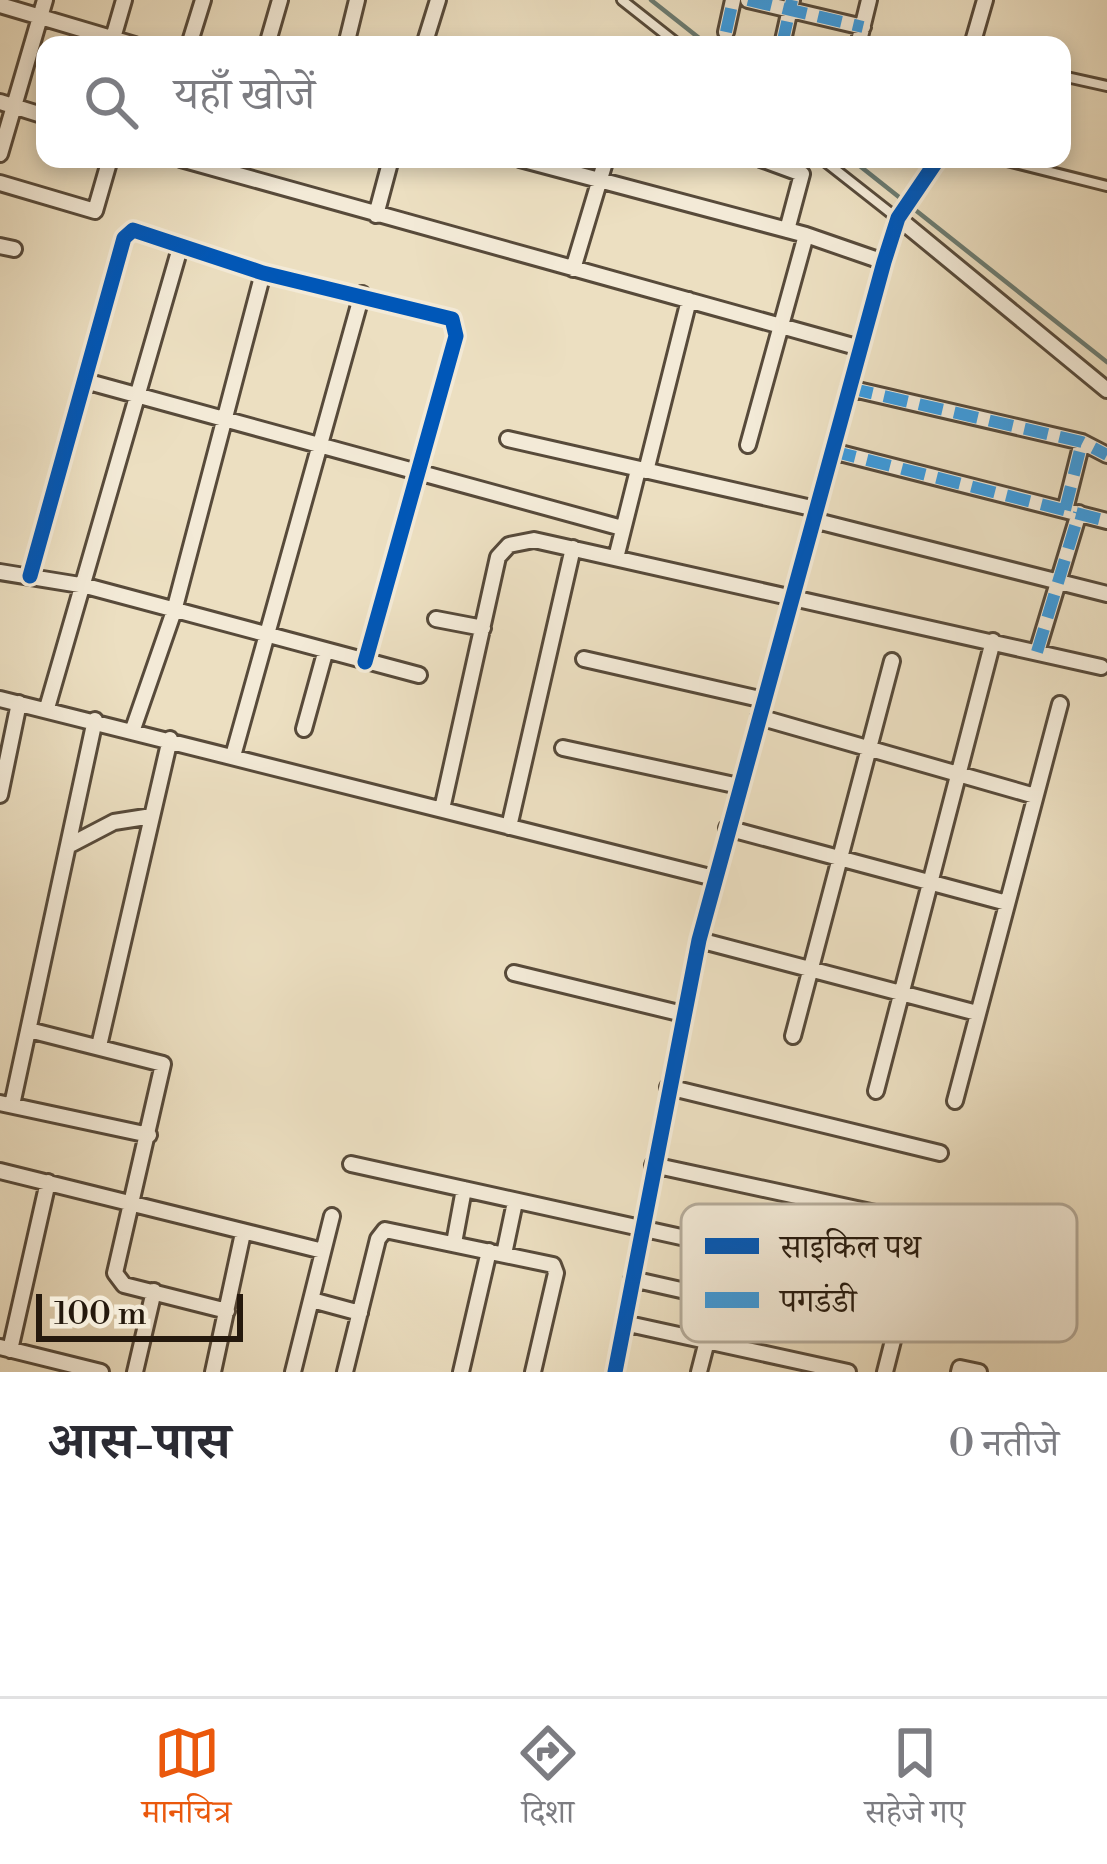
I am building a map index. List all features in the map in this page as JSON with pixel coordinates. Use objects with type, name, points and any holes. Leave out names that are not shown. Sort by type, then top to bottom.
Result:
[{"type":"street","points":[[0,154],[7,105],[46,0]]},
{"type":"street","points":[[114,36],[124,0]]},
{"type":"street","points":[[192,36],[203,0]]},
{"type":"street","points":[[270,36],[280,0]]},
{"type":"street","points":[[348,36],[357,0]]},
{"type":"street","points":[[427,36],[438,0]]},
{"type":"street","points":[[726,32],[733,0]]},
{"type":"street","points":[[748,0],[791,5],[862,27]]},
{"type":"street","points":[[860,36],[869,0]]},
{"type":"street","points":[[975,36],[985,0]]},
{"type":"street","points":[[0,5],[106,36]]},
{"type":"street","points":[[784,36],[791,5]]},
{"type":"street","points":[[7,105],[36,113]]},
{"type":"street","points":[[0,183],[95,211],[107,168]]},
{"type":"street","points":[[214,168],[860,347]]},
{"type":"street","points":[[376,214],[389,168]]},
{"type":"street","points":[[554,168],[806,235],[884,262]]},
{"type":"street","points":[[573,269],[604,168]]},
{"type":"street","points":[[786,168],[802,174],[787,230]]},
{"type":"street","points":[[615,1372],[683,1014],[727,828],[884,262],[899,216],[932,168]]},
{"type":"street","points":[[899,216],[1107,390]]},
{"type":"street","points":[[30,576],[126,233],[133,230],[263,273],[445,315],[456,326],[365,662]]},
{"type":"street","points":[[748,445],[806,235]]},
{"type":"street","points":[[47,708],[180,248]]},
{"type":"street","points":[[133,729],[174,611],[263,273]]},
{"type":"street","points":[[233,756],[362,293]]},
{"type":"street","points":[[616,558],[689,301]]},
{"type":"street","points":[[85,381],[622,528]]},
{"type":"street","points":[[849,388],[1082,442],[1107,454]]},
{"type":"street","points":[[508,439],[814,514],[1107,594]]},
{"type":"street","points":[[1037,652],[1058,582],[1082,442]]},
{"type":"street","points":[[832,451],[1107,520]]},
{"type":"street","points":[[442,809],[502,550],[534,540],[1101,668]]},
{"type":"street","points":[[509,827],[573,548]]},
{"type":"street","points":[[0,572],[86,586],[419,675]]},
{"type":"street","points":[[436,619],[483,628]]},
{"type":"street","points":[[876,1091],[993,641]]},
{"type":"street","points":[[304,729],[325,653]]},
{"type":"street","points":[[584,659],[764,700]]},
{"type":"street","points":[[793,1036],[892,662]]},
{"type":"street","points":[[0,699],[714,878]]},
{"type":"street","points":[[0,796],[19,703]]},
{"type":"street","points":[[955,1101],[1060,704]]},
{"type":"street","points":[[759,717],[1036,796]]},
{"type":"street","points":[[95,720],[29,1030],[6,1104],[149,1135]]},
{"type":"street","points":[[99,1046],[170,739]]},
{"type":"street","points":[[563,748],[739,786]]},
{"type":"street","points":[[68,846],[114,822],[152,816]]},
{"type":"street","points":[[727,828],[1007,903]]},
{"type":"street","points":[[699,940],[977,1013]]},
{"type":"street","points":[[514,973],[683,1014]]},
{"type":"street","points":[[29,1030],[164,1064],[115,1274],[124,1285],[227,1311]]},
{"type":"street","points":[[668,1087],[940,1153]]},
{"type":"street","points":[[351,1164],[681,1239]]},
{"type":"street","points":[[653,1166],[832,1204]]},
{"type":"street","points":[[0,1171],[323,1251]]},
{"type":"street","points":[[48,1182],[5,1348],[100,1372]]},
{"type":"street","points":[[454,1244],[464,1190]]},
{"type":"street","points":[[461,1372],[514,1202]]},
{"type":"street","points":[[293,1372],[332,1216]]},
{"type":"street","points":[[345,1372],[382,1232],[496,1252],[555,1268],[533,1372]]},
{"type":"street","points":[[213,1372],[244,1233]]},
{"type":"street","points":[[632,1279],[681,1290]]},
{"type":"street","points":[[135,1372],[154,1292]]},
{"type":"street","points":[[312,1300],[360,1313]]},
{"type":"street","points":[[624,1323],[681,1335]]},
{"type":"street","points":[[700,1372],[707,1342]]},
{"type":"street","points":[[710,1342],[776,1364],[848,1372]]},
{"type":"street","points":[[885,1372],[893,1342]]},
{"type":"street","points":[[959,1372],[960,1368],[979,1372]]},
{"type":"lane","points":[[622,0],[668,36]]},
{"type":"lane","points":[[1071,78],[1107,86]]},
{"type":"lane","points":[[834,168],[899,216]]},
{"type":"lane","points":[[1035,168],[1107,186]]},
{"type":"waterway","points":[[651,0],[697,36]]},
{"type":"waterway","points":[[862,168],[1107,362]]},
{"type":"marked path","points":[[726,32],[733,0]]},
{"type":"marked path","points":[[748,0],[863,27]]},
{"type":"marked path","points":[[784,36],[792,0]]},
{"type":"marked path","points":[[849,388],[1082,442],[1107,455]]},
{"type":"marked path","points":[[1065,510],[1082,442]]},
{"type":"marked path","points":[[832,451],[1107,521]]},
{"type":"marked path","points":[[1037,652],[1079,513]]},
{"type":"cycle path","points":[[615,1372],[699,940],[884,262],[898,218],[932,168]]},
{"type":"cycle path","points":[[30,576],[124,238],[133,230],[263,273],[452,319],[456,336],[365,662]]}]
